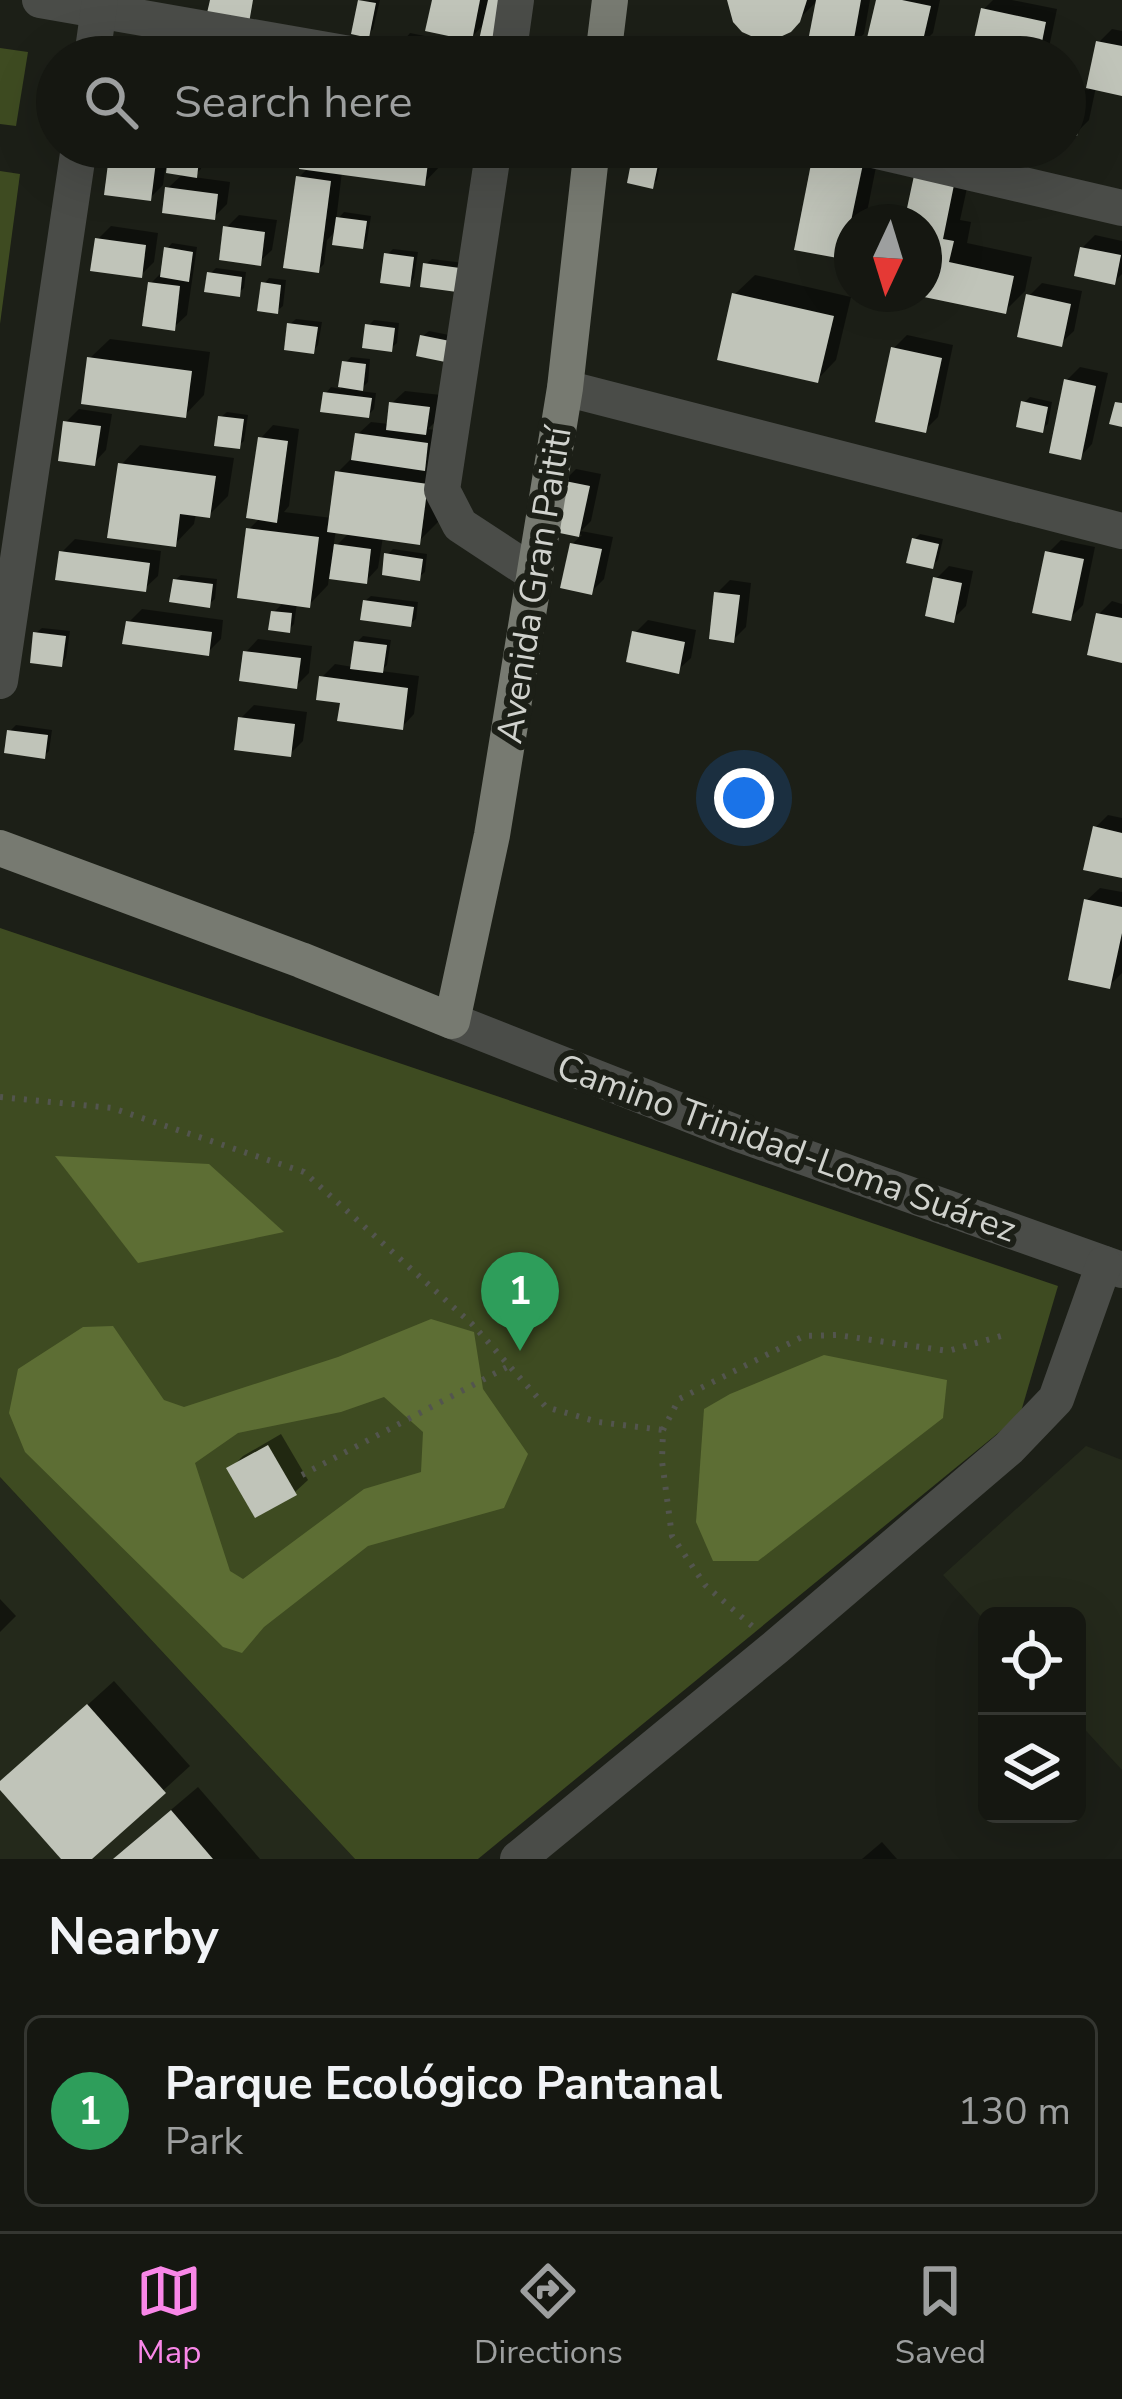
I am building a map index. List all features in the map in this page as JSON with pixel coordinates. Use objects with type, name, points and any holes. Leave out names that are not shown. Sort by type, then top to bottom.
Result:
[{"type":"main road","points":[[606,36],[610,0]]},
{"type":"main road","name":"Avenida Gran Paitití","points":[[452,1021],[492,835],[565,388],[590,168]]},
{"type":"main road","points":[[0,848],[452,1021]]},
{"type":"street","points":[[40,0],[99,5],[259,36]]},
{"type":"street","points":[[511,36],[516,0]]},
{"type":"street","points":[[95,36],[99,5]]},
{"type":"street","points":[[0,681],[76,168]]},
{"type":"street","points":[[491,168],[442,490],[460,525],[533,573]]},
{"type":"street","points":[[950,168],[1122,208]]},
{"type":"street","points":[[565,388],[1122,531]]},
{"type":"street","name":"Camino Trinidad-Loma Suárez","points":[[452,1021],[739,1134],[1113,1267]]},
{"type":"street","points":[[518,1859],[1010,1448],[1056,1400],[1113,1267]]},
{"type":"path","points":[[0,1097],[112,1108],[304,1172],[472,1324],[546,1407],[598,1422],[663,1430]]},
{"type":"path","points":[[776,1647],[705,1585],[672,1536],[662,1461],[663,1430],[679,1399],[804,1336],[837,1335],[948,1351],[1000,1336]]},
{"type":"path","points":[[302,1475],[508,1366]]},
{"type":"shaded area","points":[[0,48],[28,52],[16,126],[0,124]]},
{"type":"shaded area","points":[[0,171],[20,174],[0,324]]},
{"type":"shaded area","points":[[0,928],[1058,1286],[1020,1415],[478,1859],[355,1859],[0,1477]]},
{"type":"shaded area","points":[[55,1156],[209,1164],[284,1232],[138,1263]]},
{"type":"shaded area","points":[[431,1319],[474,1332],[483,1389],[528,1454],[504,1508],[368,1546],[264,1627],[242,1653],[223,1647],[25,1452],[9,1413],[18,1369],[83,1327],[113,1326],[164,1400],[184,1407],[338,1357]],"holes":[[[384,1397],[423,1432],[421,1472],[364,1489],[243,1579],[230,1571],[195,1463],[238,1433],[341,1412]]]},
{"type":"shaded area","points":[[824,1355],[947,1380],[943,1418],[758,1561],[713,1561],[696,1522],[704,1409]]},
{"type":"shaded area","points":[[1086,1446],[1122,1460],[1122,1770],[1086,1731],[1086,1607],[978,1607],[978,1613],[943,1575]]},
{"type":"shaded area","points":[[0,1477],[355,1859],[0,1859]]},
{"type":"building","points":[[210,0],[253,0],[249,23],[207,13]]},
{"type":"building","points":[[358,0],[376,3],[369,36],[351,34]]},
{"type":"building","points":[[432,0],[480,0],[473,36],[425,31]]},
{"type":"building","points":[[488,0],[509,0],[502,36],[480,36]]},
{"type":"building","points":[[727,0],[807,0],[800,22],[782,36],[751,36],[733,22]]},
{"type":"building","points":[[816,0],[861,0],[855,36],[809,36]]},
{"type":"building","points":[[876,0],[931,6],[924,36],[867,36]]},
{"type":"building","points":[[981,8],[1046,22],[1043,36],[975,36]]},
{"type":"building","points":[[1096,41],[1122,46],[1122,96],[1086,88]]},
{"type":"building","points":[[107,168],[155,168],[151,201],[104,195]]},
{"type":"building","points":[[167,168],[198,168],[197,178],[166,173]]},
{"type":"building","points":[[299,168],[427,168],[425,186]]},
{"type":"building","points":[[630,168],[657,168],[653,189],[627,183]]},
{"type":"building","points":[[810,168],[862,168],[855,204],[834,204],[834,257],[794,250]]},
{"type":"building","points":[[915,171],[955,180],[943,239],[954,241],[949,262],[1014,276],[1006,314],[942,301],[942,204],[908,204]]},
{"type":"building","points":[[296,176],[331,181],[319,273],[283,268]]},
{"type":"building","points":[[165,187],[218,194],[215,220],[162,213]]},
{"type":"building","points":[[336,217],[367,221],[363,249],[332,245]]},
{"type":"building","points":[[223,226],[265,232],[261,266],[219,260]]},
{"type":"building","points":[[95,238],[146,245],[142,278],[90,271]]},
{"type":"building","points":[[164,247],[193,252],[189,282],[160,277]]},
{"type":"building","points":[[1080,247],[1121,255],[1115,285],[1074,276]]},
{"type":"building","points":[[384,253],[414,257],[410,287],[380,283]]},
{"type":"building","points":[[423,263],[460,268],[457,292],[420,287]]},
{"type":"building","points":[[207,272],[242,277],[240,297],[204,292]]},
{"type":"building","points":[[148,282],[180,286],[175,331],[142,326]]},
{"type":"building","points":[[261,282],[281,285],[278,314],[257,311]]},
{"type":"building","points":[[732,293],[834,316],[818,383],[717,360]]},
{"type":"building","points":[[1026,294],[1071,304],[1062,347],[1017,337]]},
{"type":"building","points":[[287,323],[318,327],[314,354],[284,350]]},
{"type":"building","points":[[365,324],[395,328],[392,352],[362,348]]},
{"type":"building","points":[[420,335],[460,343],[455,364],[416,356]]},
{"type":"building","points":[[891,347],[942,358],[926,433],[875,422]]},
{"type":"building","points":[[87,357],[192,371],[186,418],[81,404]]},
{"type":"building","points":[[342,361],[366,364],[363,391],[338,387]]},
{"type":"building","points":[[1064,379],[1096,386],[1081,460],[1049,453]]},
{"type":"building","points":[[323,392],[372,398],[369,418],[320,412]]},
{"type":"building","points":[[1021,401],[1048,407],[1043,433],[1016,427]]},
{"type":"building","points":[[389,402],[430,407],[426,435],[386,430]]},
{"type":"building","points":[[1115,402],[1122,403],[1122,427],[1109,424]]},
{"type":"building","points":[[218,416],[244,419],[240,449],[214,446]]},
{"type":"building","points":[[63,421],[101,426],[95,466],[58,461]]},
{"type":"building","points":[[355,433],[428,443],[425,471],[351,460]]},
{"type":"building","points":[[258,437],[288,441],[277,523],[246,518]]},
{"type":"building","points":[[118,463],[216,476],[210,518],[180,514],[176,547],[107,538]]},
{"type":"building","points":[[335,471],[428,484],[420,545],[327,532]]},
{"type":"building","points":[[560,480],[590,486],[579,537],[550,531]]},
{"type":"building","points":[[246,528],[319,537],[310,608],[237,598]]},
{"type":"building","points":[[912,538],[939,544],[933,569],[906,563]]},
{"type":"building","points":[[570,543],[602,549],[592,595],[560,588]]},
{"type":"building","points":[[334,544],[371,549],[367,584],[329,579]]},
{"type":"building","points":[[59,551],[150,563],[146,592],[55,580]]},
{"type":"building","points":[[1045,551],[1084,559],[1071,621],[1032,613]]},
{"type":"building","points":[[384,553],[423,559],[420,581],[382,575]]},
{"type":"building","points":[[933,577],[962,583],[954,623],[925,616]]},
{"type":"building","points":[[173,579],[213,584],[210,608],[169,602]]},
{"type":"building","points":[[714,592],[740,595],[734,643],[709,639]]},
{"type":"building","points":[[363,600],[414,607],[411,627],[360,620]]},
{"type":"building","points":[[271,611],[292,613],[290,633],[268,630]]},
{"type":"building","points":[[1096,613],[1122,618],[1122,663],[1087,655]]},
{"type":"building","points":[[126,621],[212,632],[209,656],[122,644]]},
{"type":"building","points":[[632,631],[685,642],[679,674],[626,662]]},
{"type":"building","points":[[33,632],[66,636],[62,667],[30,663]]},
{"type":"building","points":[[354,641],[387,645],[383,673],[350,669]]},
{"type":"building","points":[[243,651],[301,658],[297,689],[239,681]]},
{"type":"building","points":[[319,676],[408,688],[403,730],[337,721],[340,703],[316,700]]},
{"type":"building","points":[[238,717],[295,724],[291,757],[234,750]]},
{"type":"building","points":[[7,730],[48,735],[45,759],[4,753]]},
{"type":"building","points":[[1093,826],[1122,833],[1122,878],[1083,870]]},
{"type":"building","points":[[1084,899],[1122,907],[1122,933],[1110,989],[1068,980]]},
{"type":"building","points":[[268,1445],[297,1495],[255,1518],[226,1468]]},
{"type":"building","points":[[87,1704],[166,1793],[92,1859],[61,1859],[0,1790],[0,1781]]},
{"type":"building","points":[[171,1810],[213,1859],[113,1859]]},
{"type":"place","name":"Parque Ecológico Pantanal","points":[[520,1351]]}]
